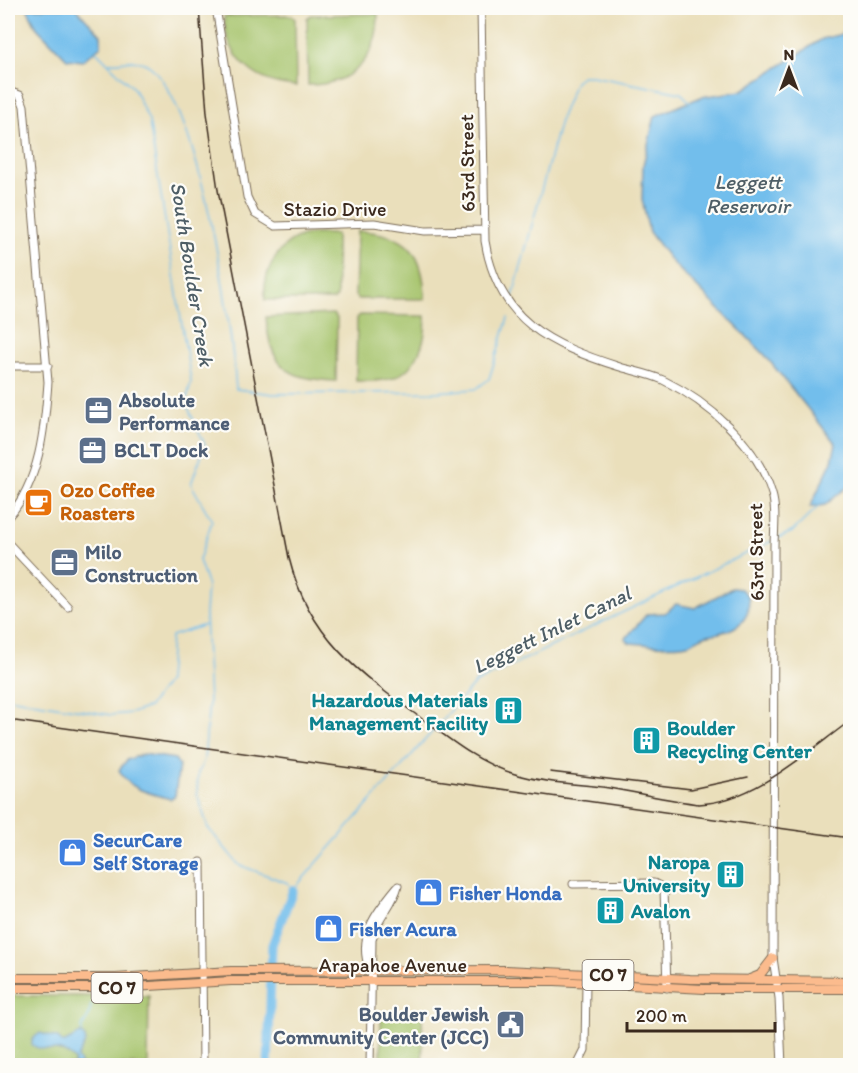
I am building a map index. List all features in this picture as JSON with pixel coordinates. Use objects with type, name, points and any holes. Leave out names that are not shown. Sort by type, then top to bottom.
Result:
[{"type":"main road","points":[[748,980],[760,975],[773,958]]},
{"type":"main road","name":"Arapahoe Avenue","points":[[8,978],[116,978],[201,972],[279,970],[520,970],[667,979],[748,980],[778,985]]},
{"type":"main road","name":"Arapahoe Avenue","points":[[8,988],[109,988],[256,981],[586,983],[667,988],[778,985]]},
{"type":"main road","name":"CO 7","points":[[778,985],[850,981]]},
{"type":"main road","name":"CO 7","points":[[778,985],[850,989]]},
{"type":"street","name":"Stazio Drive","points":[[216,8],[247,197],[255,214],[275,226],[374,223],[425,231],[484,230]]},
{"type":"street","name":"63rd Street","points":[[481,8],[484,230],[492,268],[514,310],[525,324],[549,339],[581,354],[663,380],[714,415],[736,435],[757,462],[773,500],[773,958],[778,985],[782,1065]]},
{"type":"street","points":[[8,92],[20,95],[24,106],[48,366],[46,417],[40,444],[30,480],[8,517]]},
{"type":"street","points":[[8,366],[48,366]]},
{"type":"street","points":[[8,543],[68,607]]},
{"type":"street","points":[[201,862],[204,1065]]},
{"type":"street","points":[[573,884],[654,883],[664,888],[667,988]]},
{"type":"street","points":[[370,970],[366,960],[368,930],[373,918],[398,886],[394,900],[373,934],[370,970],[370,1065]]},
{"type":"street","points":[[577,1065],[585,1050],[586,983]]},
{"type":"green space","points":[[378,14],[373,44],[368,56],[360,66],[338,80],[308,85],[307,18],[311,15]]},
{"type":"green space","points":[[291,15],[295,19],[296,86],[268,80],[245,66],[230,44],[224,16]]},
{"type":"green space","points":[[357,231],[388,236],[400,240],[409,247],[421,268],[425,299],[359,299],[355,296]]},
{"type":"green space","points":[[336,234],[337,297],[334,300],[265,300],[269,269],[280,251],[288,244],[307,235]]},
{"type":"green space","points":[[333,314],[337,318],[336,381],[305,377],[284,367],[272,348],[266,317]]},
{"type":"green space","points":[[360,315],[425,316],[423,343],[409,368],[393,378],[356,381],[357,318]]},
{"type":"green space","points":[[8,996],[149,996],[148,1065],[8,1065]]},
{"type":"green space","points":[[381,1012],[422,1012],[423,1065],[381,1065]]},
{"type":"water","points":[[27,8],[76,8],[101,35],[101,46],[82,61],[67,59],[37,28]]},
{"type":"water","name":"Leggett Reservoir","points":[[850,32],[850,485],[825,505],[810,507],[832,461],[836,444],[764,354],[671,261],[649,232],[642,199],[643,165],[655,116],[701,97],[741,91],[822,39]]},
{"type":"water","points":[[732,588],[741,589],[748,596],[749,606],[744,620],[732,629],[680,645],[630,643],[625,639],[647,614],[665,613],[676,604],[695,608]]},
{"type":"water","points":[[143,754],[175,759],[179,765],[175,796],[171,799],[135,787],[119,770],[127,760]]},
{"type":"water","points":[[40,1033],[58,1038],[63,1043],[82,1033],[86,1041],[77,1058],[81,1065],[74,1065],[74,1060],[63,1052],[37,1048],[32,1045],[32,1039]]},
{"type":"waterway","name":"South Boulder Creek","points":[[96,51],[134,89],[149,121],[191,381],[186,403],[205,445],[191,484],[212,521],[199,560],[207,584],[205,614],[209,702],[204,760],[198,773],[197,794],[208,828],[239,865],[288,883],[293,890],[475,683],[772,541]]},
{"type":"waterway","points":[[110,63],[139,61],[149,65],[170,94],[186,129],[211,220],[228,316],[236,389],[273,394],[435,392],[476,389],[489,379],[508,318]]},
{"type":"waterway","points":[[513,296],[561,117],[576,80],[582,76],[592,76],[681,93],[690,102]]},
{"type":"waterway","name":"Leggett Inlet Canal","points":[[776,539],[792,532],[819,506]]},
{"type":"waterway","points":[[8,698],[111,715],[132,713],[149,707],[168,681],[171,636],[205,625]]},
{"type":"waterway","name":"South Boulder Creek","points":[[268,1066],[272,945],[293,890]]},
{"type":"waterway","points":[[847,972],[850,938]]},
{"type":"waterway","points":[[82,1033],[82,1027],[89,1016],[91,1005]]},
{"type":"railway","points":[[199,8],[207,113],[218,190],[289,558],[298,586],[310,611],[340,653],[380,688],[446,737],[468,752],[503,770],[538,779],[609,788],[676,801],[699,804],[740,795],[779,773],[850,721]]},
{"type":"railway","points":[[8,720],[850,838]]},
{"type":"railway","points":[[550,772],[691,789],[748,777]]},
{"type":"place","name":"Absolute Performance","points":[[98,411]]},
{"type":"place","name":"BCLT Dock","points":[[93,450]]},
{"type":"place","name":"Ozo Coffee Roasters","points":[[39,502]]},
{"type":"place","name":"Milo Construction","points":[[64,563]]},
{"type":"place","name":"Hazardous Materials Management Facility","points":[[509,711]]},
{"type":"place","name":"Boulder Recycling Center","points":[[646,740]]},
{"type":"place","name":"SecurCare Self Storage","points":[[72,852]]},
{"type":"place","name":"Naropa University","points":[[731,874]]},
{"type":"place","name":"Fisher Honda","points":[[428,893]]},
{"type":"place","name":"Avalon","points":[[610,911]]},
{"type":"place","name":"Fisher Acura","points":[[328,929]]},
{"type":"place","name":"Boulder Jewish Community Center (JCC)","points":[[510,1025]]}]
